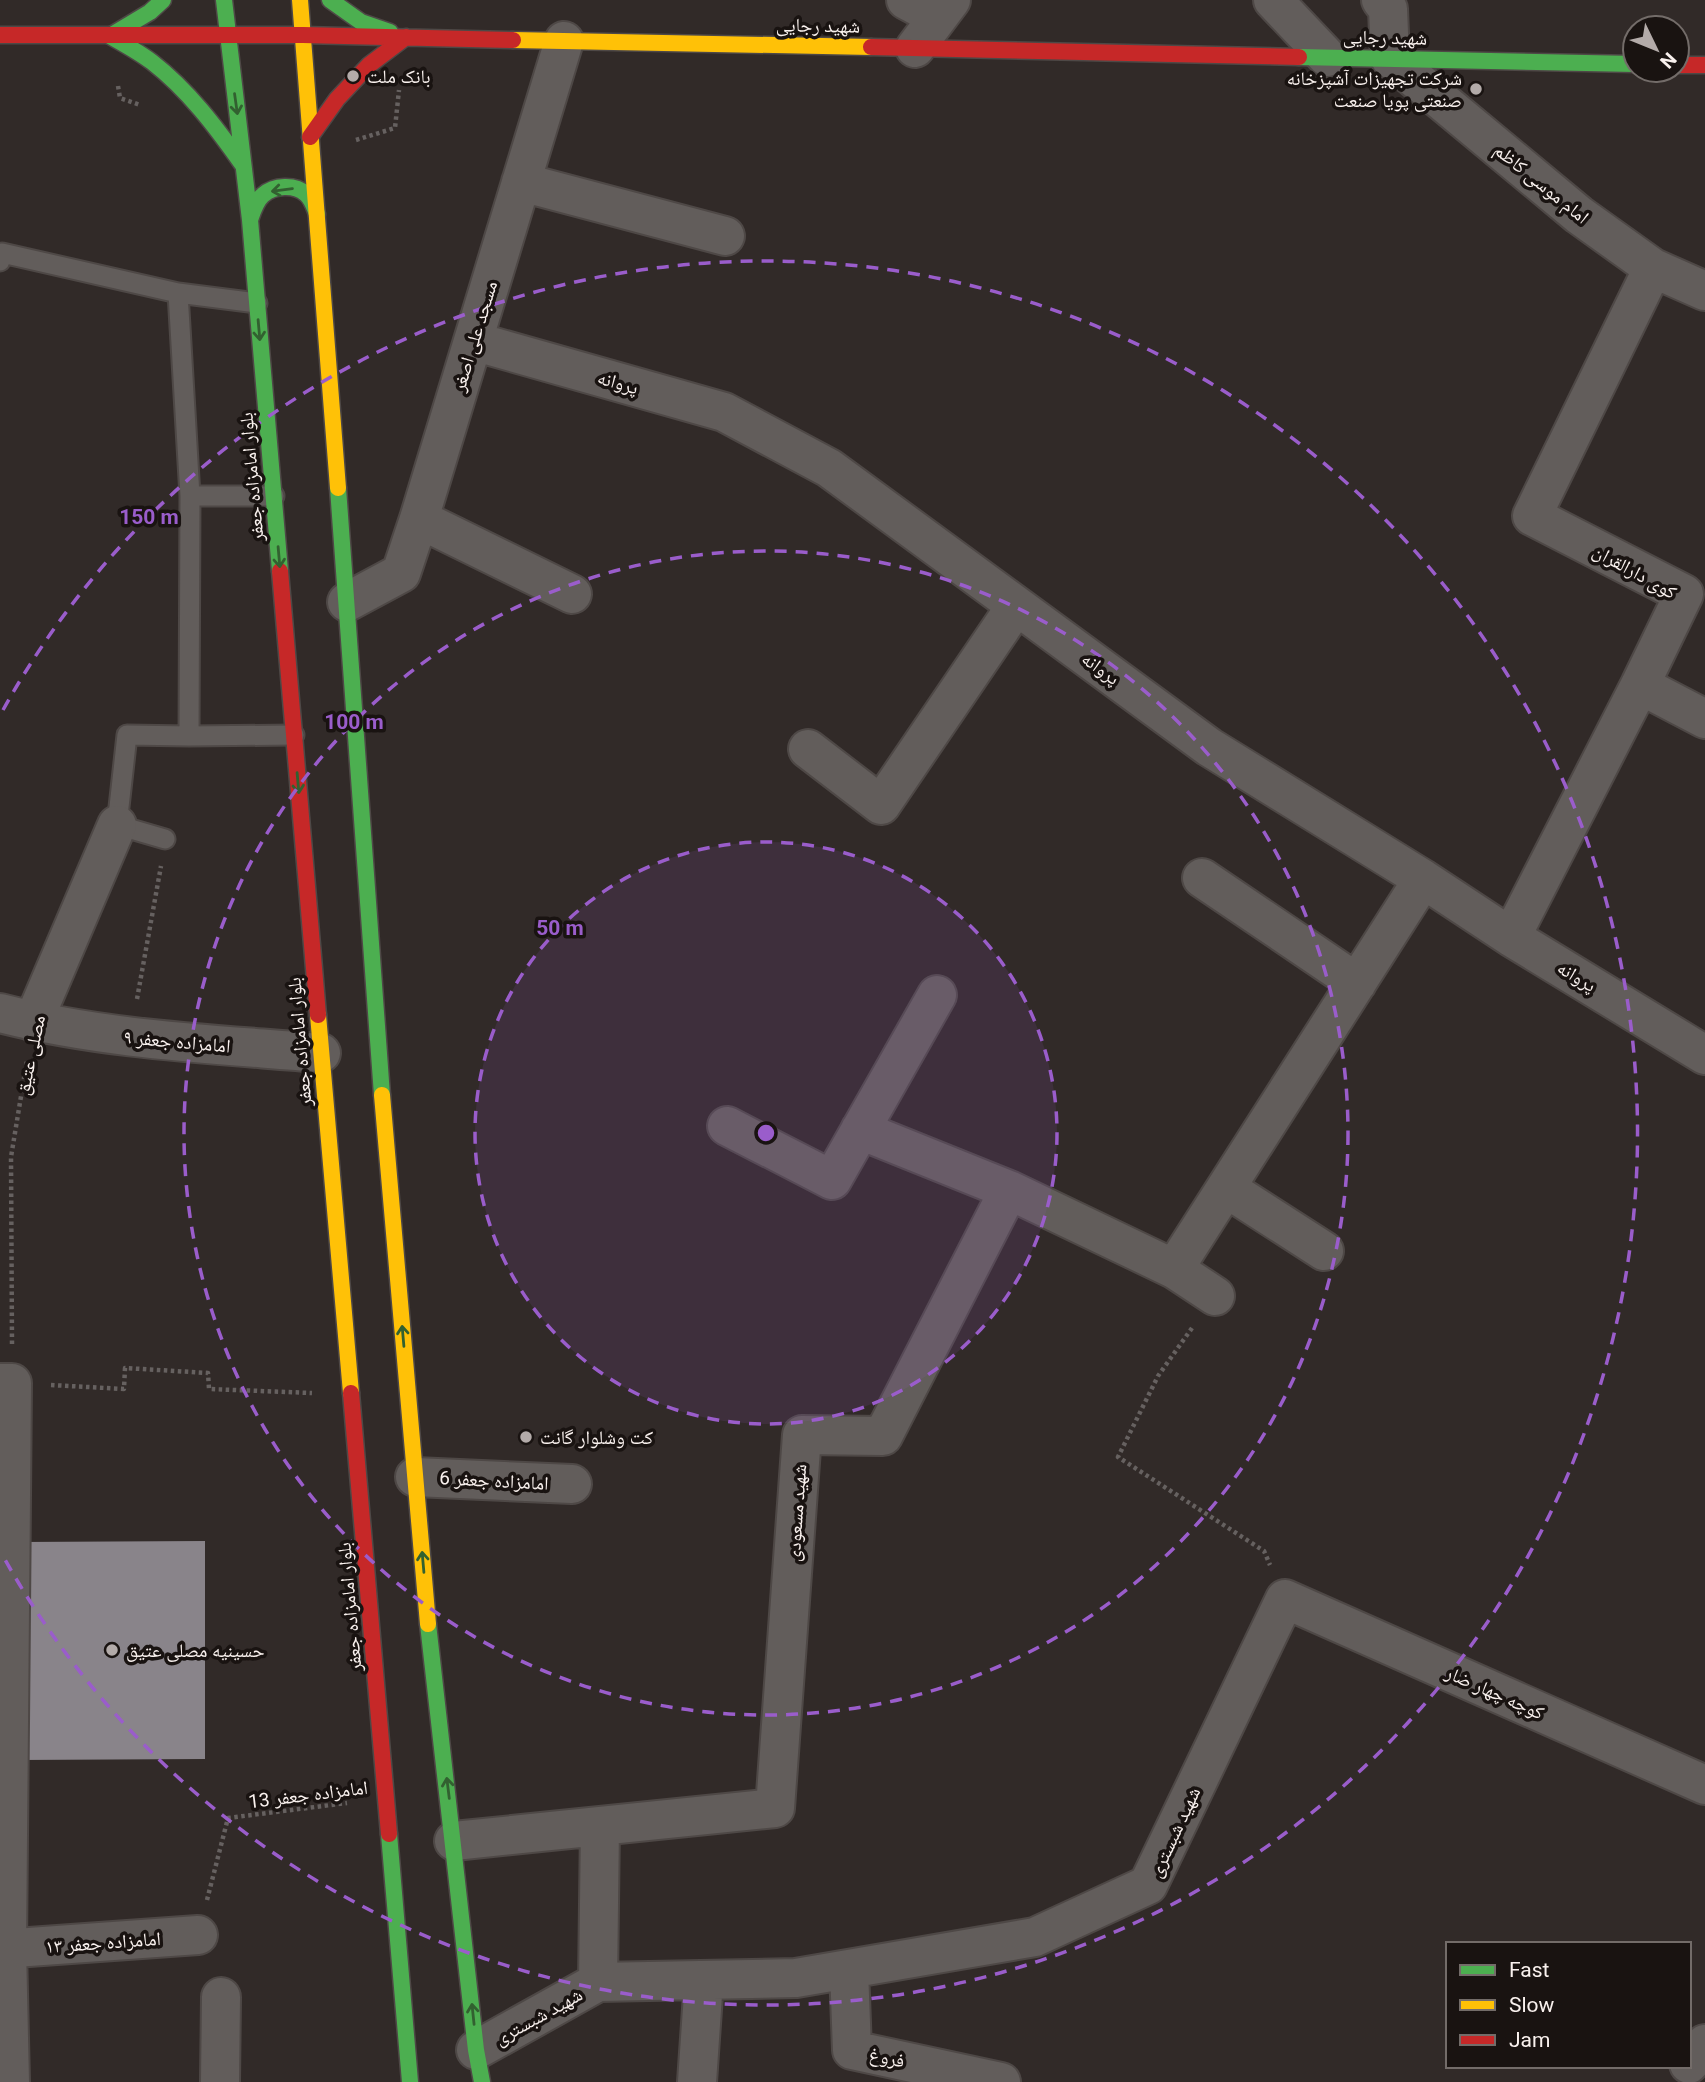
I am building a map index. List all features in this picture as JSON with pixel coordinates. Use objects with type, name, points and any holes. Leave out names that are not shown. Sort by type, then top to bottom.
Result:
[{"type":"main road","points":[[163,0],[150,12],[110,36],[150,61],[186,92],[218,129],[245,169]]},
{"type":"main road","name":"بلوار امامزاده جعفر","points":[[224,0],[226,36],[250,220],[351,1394],[378,1638],[386,1798],[410,2082]]},
{"type":"main road","points":[[300,0],[377,1030],[415,1477],[424,1642],[454,1841],[479,2066]]},
{"type":"main road","points":[[330,0],[361,22],[406,37]]},
{"type":"main road","name":"شهید رجایی","points":[[0,35],[303,35],[1621,64]]},
{"type":"main road","points":[[310,137],[345,90],[369,65],[406,37]]},
{"type":"main road","points":[[250,220],[262,195],[278,188],[304,191],[317,214]]},
{"type":"street","points":[[1273,0],[1327,57]]},
{"type":"street","points":[[1381,0],[1388,9],[1390,58]]},
{"type":"street","points":[[915,48],[932,6]]},
{"type":"street","name":"مسجد علی اصغر","points":[[347,602],[401,573],[564,41]]},
{"type":"street","name":"امام موسی کاظم","points":[[1390,58],[1579,215],[1653,268],[1705,290]]},
{"type":"street","points":[[521,182],[724,236]]},
{"type":"street","name":"کوی دارالقران","points":[[1511,937],[1684,594],[1532,516],[1653,268]]},
{"type":"street","name":"پروانه","points":[[473,341],[724,412],[829,468],[1209,747],[1705,1055]]},
{"type":"street","points":[[419,519],[572,594]]},
{"type":"street","points":[[808,749],[881,805],[1016,606]]},
{"type":"street","points":[[1640,685],[1705,719]]},
{"type":"street","name":"مصلی عتیق","points":[[17,1017],[117,825]]},
{"type":"street","points":[[1202,878],[1357,983]]},
{"type":"street","points":[[1174,1269],[1423,879]]},
{"type":"street","points":[[727,1126],[832,1180],[937,995]]},
{"type":"street","name":"امامزاده جعفر ۹","points":[[17,1017],[130,1038],[321,1053]]},
{"type":"street","points":[[860,1130],[1009,1190],[1174,1269],[1214,1296]]},
{"type":"street","points":[[1226,1188],[1324,1251]]},
{"type":"street","name":"شهید مسعودی","points":[[454,1841],[775,1808],[802,1435],[883,1436],[1009,1190]]},
{"type":"street","points":[[6,1383],[4,1949],[10,2082]]},
{"type":"street","name":"امامزاده جعفر 6","points":[[415,1477],[572,1484]]},
{"type":"street","name":"کوچه چهار ضار","points":[[1285,1599],[1705,1785]]},
{"type":"street","name":"شهید شبستری","points":[[479,2066],[598,1982],[796,1978],[1035,1937],[1149,1885],[1285,1599]]},
{"type":"street","points":[[598,1982],[600,1826]]},
{"type":"street","name":"امامزاده جعفر ۱۳","points":[[4,1949],[198,1935]]},
{"type":"street","name":"فروغ","points":[[849,1969],[852,2050],[1001,2082]]},
{"type":"street","points":[[697,2082],[704,1980]]},
{"type":"street","points":[[220,2082],[221,1997]]},
{"type":"street","points":[[1691,2061],[1705,2044]]},
{"type":"street","points":[[1675,2082],[1686,2068]]},
{"type":"lane","points":[[0,261],[2,253],[178,293],[257,303]]},
{"type":"lane","points":[[178,293],[190,496],[189,737],[294,735]]},
{"type":"lane","points":[[190,496],[274,496]]},
{"type":"lane","name":"مصلی عتیق","points":[[117,825],[127,736],[189,737]]},
{"type":"lane","points":[[117,825],[165,839]]},
{"type":"path","points":[[130,1038],[165,839]]},
{"type":"path","name":"مصلی عتیق","points":[[6,1383],[17,1017]]},
{"type":"path","points":[[1214,1296],[1157,1376],[1118,1457],[1264,1551],[1285,1599]]},
{"type":"path","points":[[6,1383],[124,1389],[125,1368],[208,1373],[209,1389],[351,1394]]},
{"type":"path","name":"امامزاده جعفر 13","points":[[198,1935],[228,1818],[386,1798]]},
{"type":"building","name":"حسینیه مصلی عتیق","points":[[205,1541],[205,1759],[19,1760],[19,1542]]},
{"type":"traffic: fast","points":[[163,0],[150,12],[110,36],[147,58],[178,85],[212,123],[242,164]]},
{"type":"traffic: fast","points":[[224,0],[250,220],[280,571]]},
{"type":"traffic: fast","points":[[330,0],[361,22],[390,32]]},
{"type":"traffic: fast","points":[[1299,57],[1621,64]]},
{"type":"traffic: fast","points":[[250,220],[263,195],[284,187],[306,194],[317,214]]},
{"type":"traffic: fast","points":[[338,488],[382,1095]]},
{"type":"traffic: fast","points":[[428,1624],[476,2050],[482,2082]]},
{"type":"traffic: fast","points":[[389,1834],[410,2082]]},
{"type":"traffic: slow","points":[[300,0],[338,488]]},
{"type":"traffic: slow","points":[[513,40],[871,47]]},
{"type":"traffic: slow","points":[[318,1015],[351,1393]]},
{"type":"traffic: slow","points":[[382,1095],[428,1624]]},
{"type":"traffic: jam","points":[[0,35],[303,35],[513,40]]},
{"type":"traffic: jam","points":[[310,137],[337,99],[369,65],[406,37]]},
{"type":"traffic: jam","points":[[871,47],[1299,57]]},
{"type":"traffic: jam","points":[[1691,65],[1705,65]]},
{"type":"traffic: jam","points":[[280,571],[318,1015]]},
{"type":"traffic: jam","points":[[351,1393],[389,1834]]},
{"type":"place","name":"بانک ملت","points":[[353,76]]},
{"type":"place","name":"شرکت تجهیزات آشپزخانه صنعتی پویا صنعت","points":[[1476,89]]},
{"type":"place","name":"کت وشلوار گانت","points":[[526,1437]]},
{"type":"place","name":"حسینیه مصلی عتیق","points":[[112,1650]]}]
